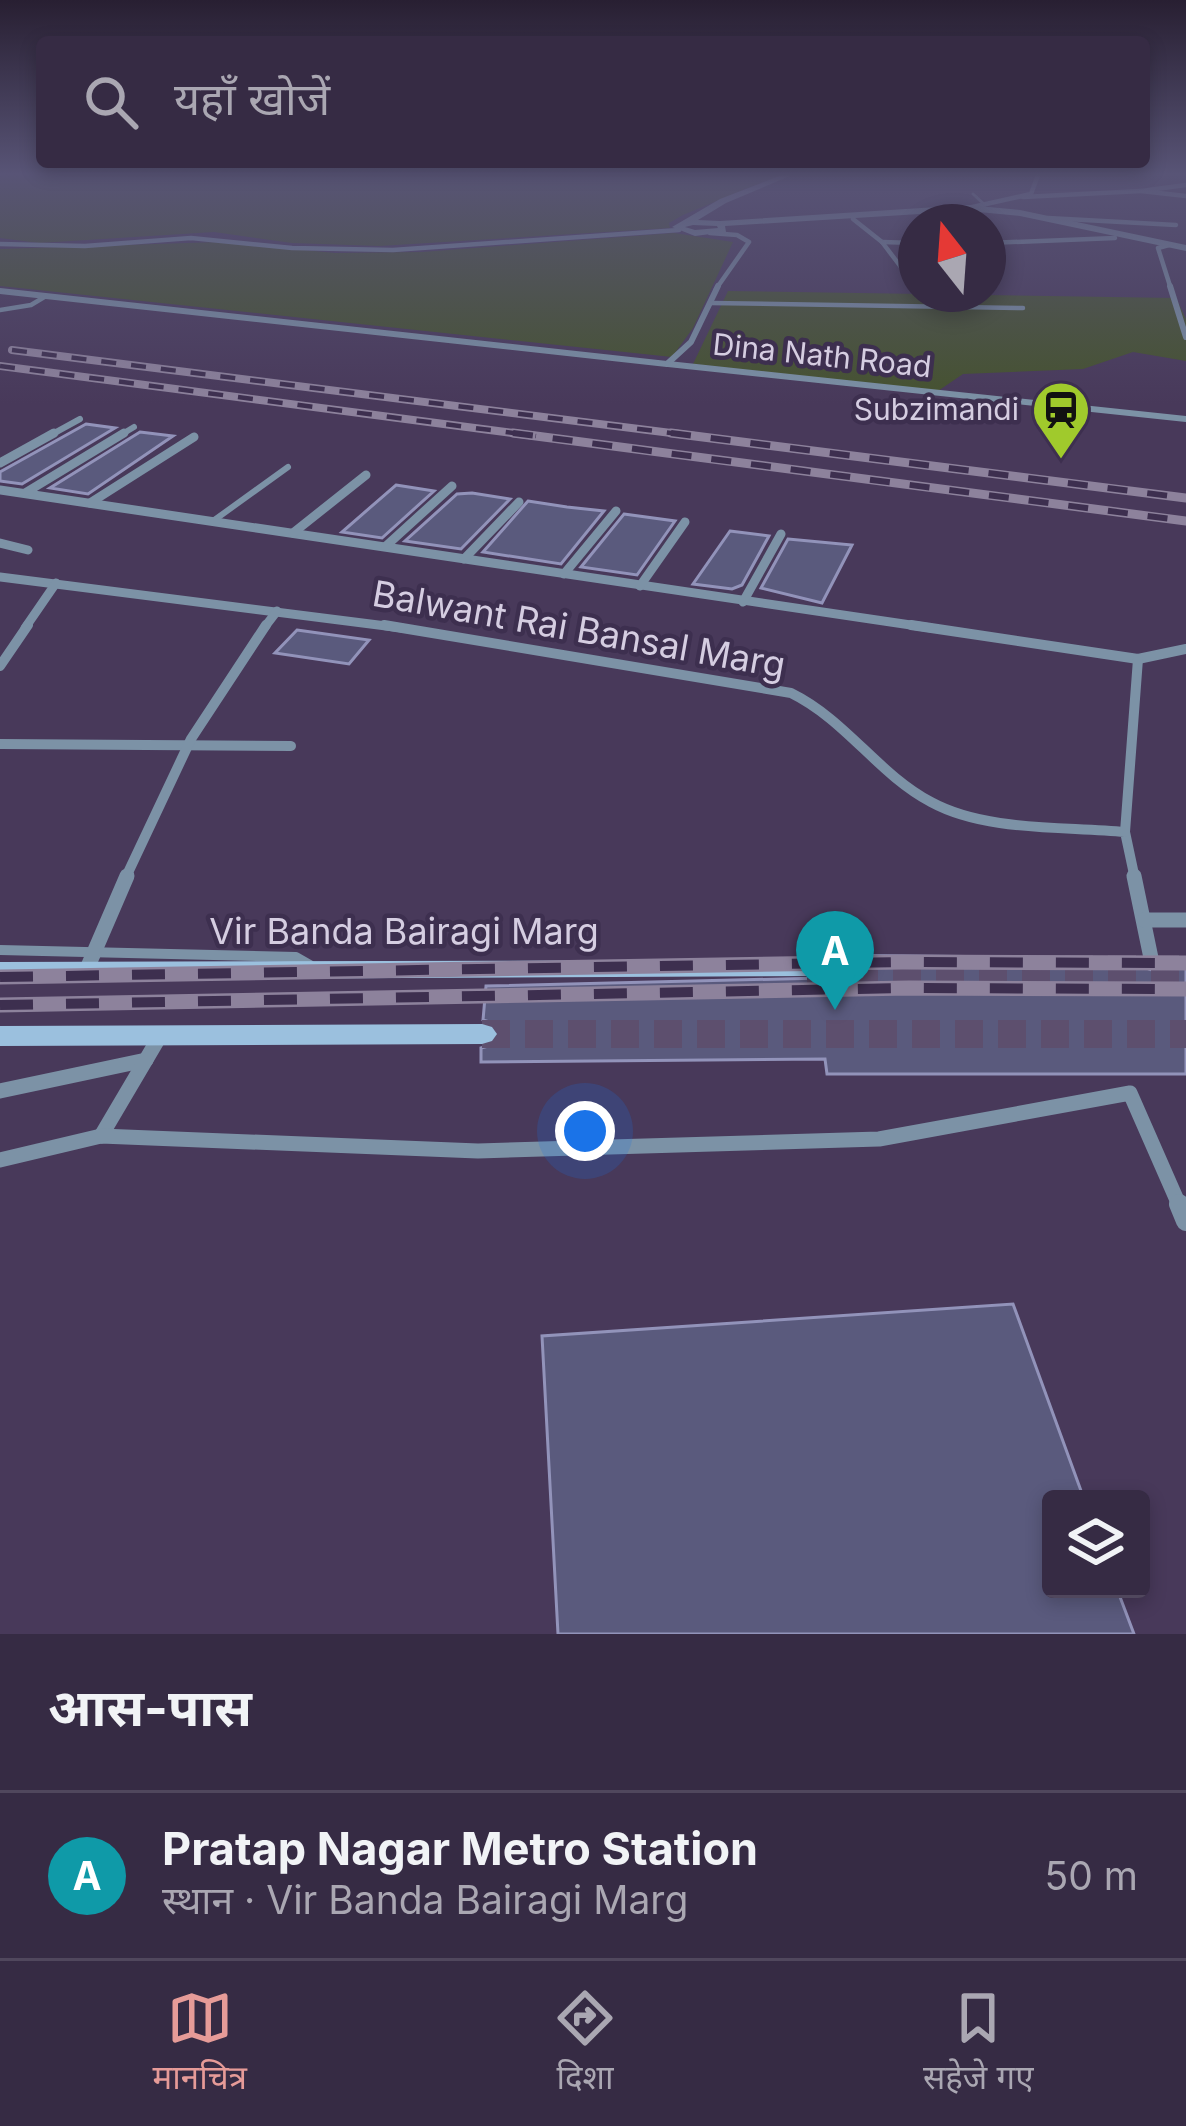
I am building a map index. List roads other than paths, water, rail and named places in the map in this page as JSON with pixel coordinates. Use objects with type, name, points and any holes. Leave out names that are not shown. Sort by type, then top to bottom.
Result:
[{"type":"main road","name":"Vir Banda Bairagi Marg","points":[[0,971],[91,961],[320,970],[807,969]]},
{"type":"main road","points":[[0,1036],[153,1048],[482,1034]]},
{"type":"street","points":[[667,364],[675,361],[705,320],[716,289],[743,251]]},
{"type":"street","points":[[1165,251],[1186,337]]},
{"type":"street","name":"Dina Nath Road","points":[[0,291],[1186,419]]},
{"type":"street","points":[[0,463],[80,419]]},
{"type":"street","points":[[24,494],[134,428]]},
{"type":"street","points":[[89,503],[194,437]]},
{"type":"street","points":[[293,533],[366,475]]},
{"type":"street","points":[[386,546],[452,486]]},
{"type":"street","points":[[0,490],[1138,659],[1186,650]]},
{"type":"street","points":[[464,559],[519,502]]},
{"type":"street","points":[[564,574],[616,511]]},
{"type":"street","points":[[640,586],[685,522]]},
{"type":"street","points":[[743,602],[781,534]]},
{"type":"street","points":[[0,543],[28,550]]},
{"type":"street","name":"Balwant Rai Bansal Marg","points":[[0,577],[277,611],[791,693],[829,711],[914,790],[943,808],[1125,832]]},
{"type":"street","points":[[0,666],[56,584]]},
{"type":"street","points":[[91,961],[184,744],[226,672],[277,611]]},
{"type":"street","points":[[1138,659],[1125,832],[1151,958]]},
{"type":"street","points":[[0,744],[291,746]]},
{"type":"street","points":[[1144,920],[1186,920]]},
{"type":"street","points":[[0,1091],[153,1048]]},
{"type":"street","points":[[101,1136],[153,1048]]},
{"type":"street","points":[[0,1160],[101,1136],[478,1151],[813,1142],[946,1129],[1130,1093],[1186,1221]]},
{"type":"lane","points":[[0,310],[31,305],[46,296]]},
{"type":"lane","points":[[711,303],[1023,308]]},
{"type":"lane","points":[[213,521],[289,467]]},
{"type":"lane","points":[[0,950],[91,961]]},
{"type":"tunnel","points":[[807,969],[1186,969]]},
{"type":"tunnel","points":[[482,1034],[1186,1034]]},
{"type":"railway","points":[[12,350],[695,436]]},
{"type":"railway","points":[[0,366],[536,436]]},
{"type":"railway","points":[[513,433],[1186,521]]},
{"type":"railway","points":[[671,433],[1186,498]]},
{"type":"railway","points":[[0,977],[902,962],[1186,963]]},
{"type":"railway","points":[[0,1005],[909,988],[1186,989]]},
{"type":"place","name":"Subzimandi","points":[[1061,461]]},
{"type":"place","name":"Pratap Nagar Metro Station","points":[[835,1010]]}]
